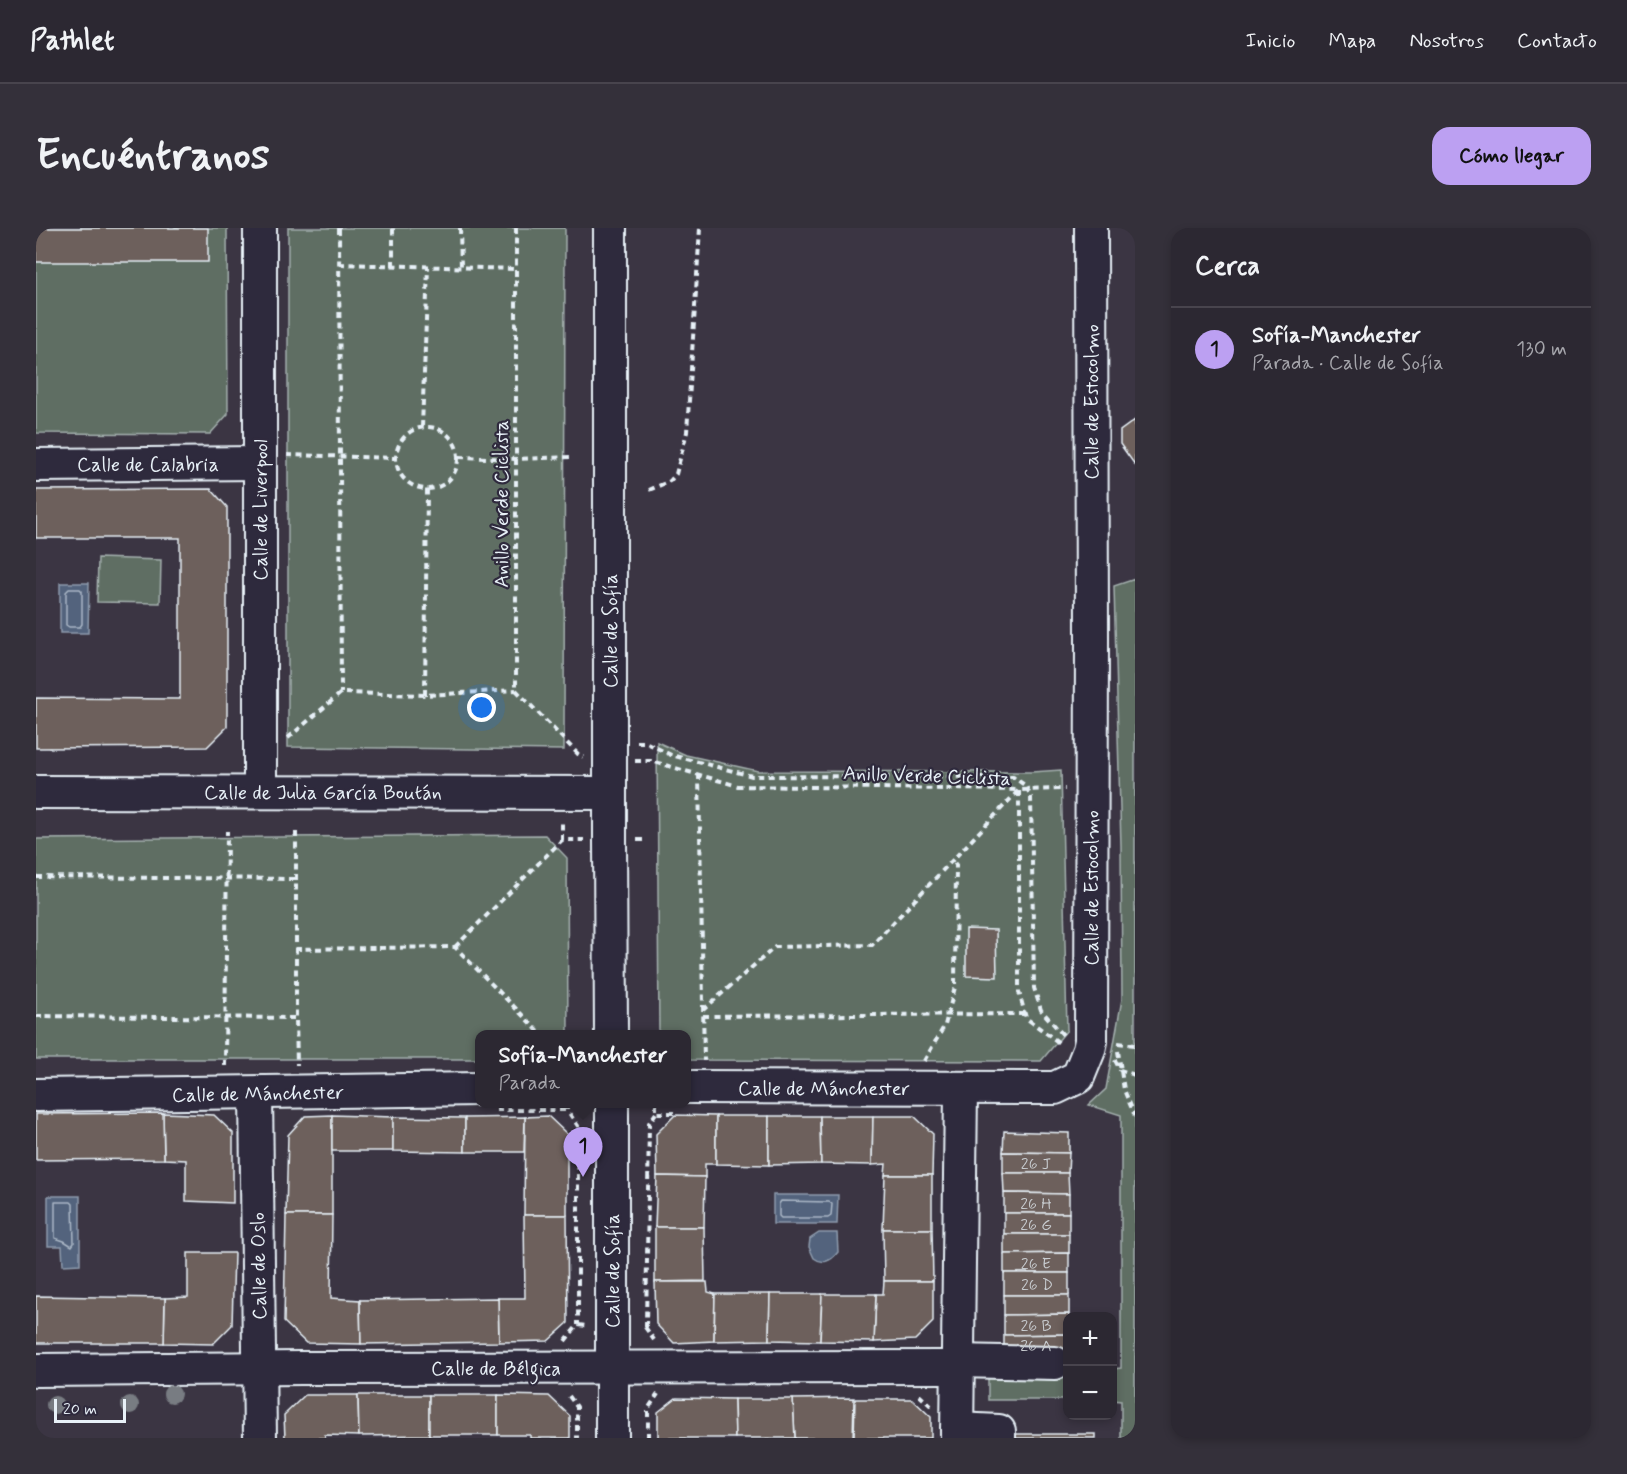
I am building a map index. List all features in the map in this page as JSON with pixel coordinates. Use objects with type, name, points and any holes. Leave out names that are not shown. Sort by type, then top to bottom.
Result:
[{"type":"street","name":"Calle de Liverpool","points":[[260,228],[271,459],[260,792]]},
{"type":"street","name":"Calle de Sofía","points":[[610,228],[611,1030]]},
{"type":"street","name":"Calle de Estocolmo","points":[[961,1089],[1055,1088],[1078,1077],[1089,1050],[1092,673],[1091,228]]},
{"type":"street","name":"Calle de Calabria","points":[[36,465],[271,459]]},
{"type":"street","name":"Calle de Julia García Boután","points":[[36,792],[610,793]]},
{"type":"street","name":"Calle de Mánchester","points":[[691,1088],[961,1089]]},
{"type":"street","points":[[961,1089],[957,1364],[950,1427],[999,1431],[999,1438]]},
{"type":"street","name":"Calle de Mánchester","points":[[36,1095],[256,1093],[475,1100]]},
{"type":"street","name":"Calle de Oslo","points":[[256,1093],[260,1438]]},
{"type":"street","name":"Calle de Sofía","points":[[612,1108],[612,1438]]},
{"type":"street","name":"Calle de Bélgica","points":[[36,1370],[612,1368],[1055,1363]]},
{"type":"path","points":[[339,228],[341,693]]},
{"type":"path","points":[[393,228],[393,266]]},
{"type":"path","points":[[460,228],[461,267]]},
{"type":"path","name":"Anillo Verde Ciclista","points":[[516,228],[516,690]]},
{"type":"path","points":[[649,489],[670,482],[676,474],[687,432],[700,228]]},
{"type":"path","points":[[339,264],[516,269]]},
{"type":"path","points":[[422,427],[428,267]]},
{"type":"path","points":[[422,427],[443,430],[457,447],[459,457],[458,468],[453,477],[437,488],[427,489],[408,483],[397,467],[396,458],[403,437],[422,427]]},
{"type":"path","points":[[271,459],[340,456],[396,458]]},
{"type":"path","points":[[459,457],[516,459],[572,457]]},
{"type":"path","points":[[425,695],[427,489]]},
{"type":"path","points":[[279,745],[341,693],[425,695],[516,690],[578,754]]},
{"type":"path","points":[[645,742],[671,755],[752,776],[1013,777],[1026,786],[1031,797],[1034,988],[1041,1010],[1065,1037],[1088,1043],[1124,1090],[1135,1116]]},
{"type":"path","name":"Anillo Verde Ciclista","points":[[703,1010],[699,774],[738,786],[1019,790],[1019,992],[1025,1014]]},
{"type":"path","points":[[691,1083],[704,1016],[703,1010],[775,947],[872,945],[1019,790],[1070,789]]},
{"type":"path","points":[[225,1066],[227,831]]},
{"type":"path","points":[[296,832],[297,1066]]},
{"type":"path","points":[[295,949],[455,947],[562,840],[645,840]]},
{"type":"path","points":[[919,1089],[919,1068],[945,1025],[955,987],[956,865],[952,860]]},
{"type":"path","points":[[36,877],[296,879]]},
{"type":"path","points":[[455,947],[536,1030]]},
{"type":"path","points":[[704,1016],[1025,1014],[1026,1018],[1061,1044],[1135,1045]]},
{"type":"path","points":[[36,1016],[296,1018]]},
{"type":"path","points":[[551,1108],[567,1110],[578,1126],[578,1325]]},
{"type":"path","points":[[656,1108],[656,1113]]},
{"type":"path","points":[[646,1327],[650,1123],[656,1113],[663,1108]]},
{"type":"path","points":[[917,1392],[950,1427]]},
{"type":"path","points":[[648,1438],[648,1409],[658,1394],[669,1394]]},
{"type":"path","points":[[577,1407],[577,1438]]},
{"type":"green space","points":[[36,228],[227,228],[228,414],[210,434],[36,433]]},
{"type":"green space","points":[[288,228],[565,228],[564,750],[288,747]]},
{"type":"green space","points":[[98,558],[161,560],[160,603],[97,602]]},
{"type":"green space","points":[[1135,579],[1135,1438],[1121,1438],[1121,1401],[1117,1401],[1117,1368],[1121,1368],[1121,1115],[1089,1105],[1106,1089],[1122,999],[1121,846],[1114,586]]},
{"type":"green space","points":[[657,742],[686,755],[758,771],[1032,772],[1061,770],[1067,1030],[1041,1061],[691,1060],[691,1030],[659,1030]]},
{"type":"green space","points":[[545,835],[567,858],[568,1030],[475,1030],[475,1059],[36,1059],[36,839]]},
{"type":"green space","points":[[988,1369],[1063,1369],[1063,1400],[988,1400]]},
{"type":"water","points":[[60,583],[89,583],[88,633],[60,633]]},
{"type":"water","points":[[773,1195],[838,1195],[837,1224],[773,1224]]},
{"type":"water","points":[[48,1196],[80,1196],[80,1264],[63,1265],[62,1246],[48,1246]]},
{"type":"water","points":[[819,1233],[837,1233],[838,1252],[827,1261],[814,1258],[809,1247],[810,1239]]},
{"type":"building","points":[[36,228],[208,228],[208,262],[36,262]]},
{"type":"building","points":[[1135,420],[1135,465],[1120,444],[1120,431]]},
{"type":"building","points":[[211,489],[227,507],[227,727],[207,747],[36,748],[36,698],[180,699],[180,538],[36,538],[36,490]]},
{"type":"building","points":[[966,929],[996,930],[997,977],[966,976]]},
{"type":"building","points":[[163,1113],[214,1115],[233,1133],[233,1203],[186,1201],[186,1160],[164,1159]]},
{"type":"building","points":[[163,1113],[164,1159],[36,1160],[36,1114]]},
{"type":"building","points":[[332,1115],[332,1215],[286,1215],[288,1135],[305,1116]]},
{"type":"building","points":[[332,1115],[393,1117],[393,1151],[332,1151]]},
{"type":"building","points":[[675,1115],[716,1116],[716,1164],[705,1164],[705,1177],[657,1176],[656,1134]]},
{"type":"building","points":[[548,1116],[567,1134],[567,1215],[524,1215],[525,1117]]},
{"type":"building","points":[[716,1116],[769,1116],[769,1165],[716,1164]]},
{"type":"building","points":[[769,1116],[820,1116],[821,1164],[769,1165]]},
{"type":"building","points":[[820,1116],[873,1116],[872,1165],[821,1164]]},
{"type":"building","points":[[873,1116],[914,1116],[933,1134],[932,1175],[885,1175],[886,1164],[872,1165]]},
{"type":"building","points":[[393,1117],[465,1118],[465,1152],[393,1151]]},
{"type":"building","points":[[525,1117],[524,1152],[465,1152],[465,1118]]},
{"type":"building","points":[[1004,1131],[1069,1133],[1069,1153],[1003,1152]]},
{"type":"building","points":[[1003,1152],[1069,1153],[1068,1173],[1003,1173]]},
{"type":"building","points":[[1003,1173],[1068,1173],[1069,1194],[1004,1193]]},
{"type":"building","points":[[885,1175],[932,1175],[932,1229],[883,1229]]},
{"type":"building","points":[[657,1176],[705,1177],[704,1227],[655,1227]]},
{"type":"building","points":[[1004,1193],[1069,1194],[1069,1213],[1004,1213]]},
{"type":"building","points":[[1004,1213],[1069,1213],[1069,1234],[1004,1234]]},
{"type":"building","points":[[286,1215],[332,1215],[331,1298],[360,1300],[361,1344],[306,1343],[284,1322]]},
{"type":"building","points":[[524,1215],[567,1215],[568,1323],[548,1341],[499,1342],[498,1298],[525,1298]]},
{"type":"building","points":[[655,1227],[704,1227],[705,1281],[655,1282]]},
{"type":"building","points":[[883,1229],[932,1229],[933,1281],[884,1281]]},
{"type":"building","points":[[1004,1234],[1069,1234],[1069,1253],[1004,1254]]},
{"type":"building","points":[[188,1253],[234,1253],[232,1325],[213,1344],[164,1343],[165,1298],[188,1297]]},
{"type":"building","points":[[1069,1253],[1069,1273],[1004,1273],[1004,1254]]},
{"type":"building","points":[[1004,1273],[1069,1273],[1069,1295],[1004,1295]]},
{"type":"building","points":[[884,1281],[933,1281],[933,1322],[915,1340],[874,1342],[876,1294],[883,1294]]},
{"type":"building","points":[[655,1282],[707,1282],[708,1292],[715,1294],[714,1341],[674,1343],[656,1324]]},
{"type":"building","points":[[715,1294],[770,1294],[769,1340],[714,1341]]},
{"type":"building","points":[[770,1294],[822,1294],[820,1341],[769,1340]]},
{"type":"building","points":[[822,1294],[876,1294],[874,1342],[820,1341]]},
{"type":"building","points":[[1004,1295],[1069,1295],[1069,1312],[1063,1312],[1063,1314],[1004,1315]]},
{"type":"building","points":[[36,1296],[165,1298],[164,1343],[36,1343]]},
{"type":"building","points":[[498,1298],[499,1342],[361,1344],[360,1300]]},
{"type":"building","points":[[1063,1314],[1063,1334],[1004,1335],[1004,1315]]},
{"type":"building","points":[[1063,1334],[1063,1356],[1004,1356],[1004,1335]]},
{"type":"building","points":[[305,1395],[358,1395],[359,1436],[325,1435],[325,1438],[285,1438],[284,1415]]},
{"type":"building","points":[[358,1395],[429,1395],[429,1435],[359,1436]]},
{"type":"building","points":[[429,1395],[498,1395],[498,1435],[429,1435]]},
{"type":"building","points":[[498,1395],[549,1396],[570,1416],[570,1438],[498,1435]]},
{"type":"building","points":[[676,1398],[734,1399],[735,1438],[658,1438],[658,1412]]},
{"type":"building","points":[[854,1398],[853,1438],[795,1438],[793,1399]]},
{"type":"building","points":[[734,1399],[793,1399],[795,1438],[735,1438]]},
{"type":"building","points":[[855,1399],[912,1399],[931,1417],[931,1438],[854,1438]]},
{"type":"building","points":[[1011,1434],[1096,1434],[1096,1438],[1011,1438]]},
{"type":"place","name":"Sofía-Manchester","points":[[583,1177]]}]
